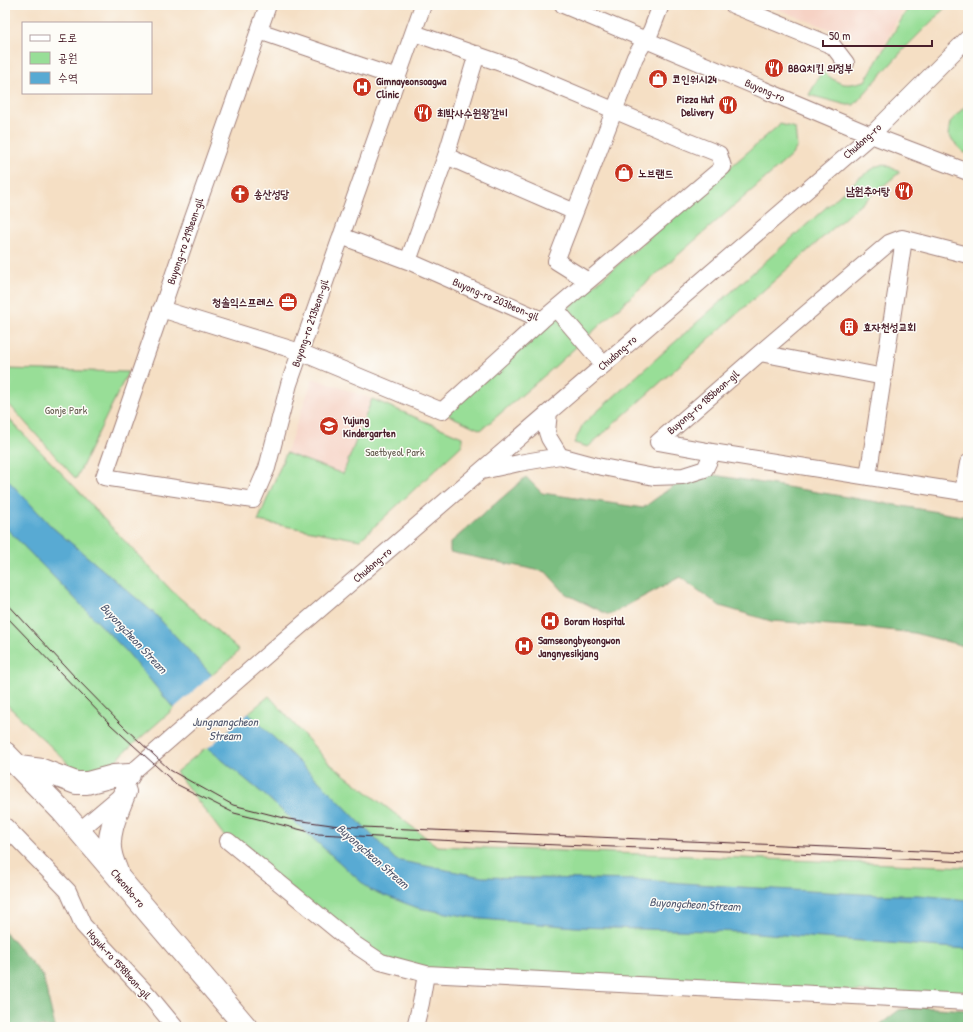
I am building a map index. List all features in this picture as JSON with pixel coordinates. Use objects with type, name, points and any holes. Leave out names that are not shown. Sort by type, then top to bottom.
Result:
[{"type":"main road","points":[[12,760],[76,783],[87,783],[113,776],[127,784],[114,819],[111,832],[110,852],[118,875]]},
{"type":"main road","name":"Cheonbo-ro","points":[[12,760],[62,811],[246,1027]]},
{"type":"street","name":"Buyong-ro 219beon-gil","points":[[104,477],[268,5]]},
{"type":"street","name":"Buyong-ro 213beon-gil","points":[[104,477],[253,500],[267,468],[288,384],[423,5]]},
{"type":"street","name":"Buyong-ro","points":[[563,5],[871,135],[968,172]]},
{"type":"street","points":[[588,281],[556,261],[635,57],[651,31],[661,5]]},
{"type":"street","points":[[733,5],[833,46],[846,63]]},
{"type":"street","points":[[259,31],[397,78]]},
{"type":"street","points":[[414,33],[512,67],[615,111]]},
{"type":"street","name":"Chudong-ro","points":[[127,784],[260,661],[871,135],[968,38]]},
{"type":"street","points":[[408,260],[446,156],[477,54]]},
{"type":"street","name":"Buyong-ro 203beon-gil","points":[[341,236],[408,260],[542,320],[723,167],[719,154],[615,111]]},
{"type":"street","points":[[446,156],[575,212]]},
{"type":"street","points":[[868,477],[904,239],[968,255]]},
{"type":"street","name":"Buyong-ro 185beon-gil","points":[[904,239],[889,243],[760,352],[658,442],[963,492],[968,463]]},
{"type":"street","points":[[162,309],[300,352],[442,411],[542,320]]},
{"type":"street","points":[[556,309],[604,365]]},
{"type":"street","points":[[760,352],[884,377]]},
{"type":"street","points":[[549,412],[547,432],[560,456]]},
{"type":"street","points":[[480,471],[560,456],[597,466],[654,477],[683,476],[705,469],[713,452]]},
{"type":"street","points":[[79,831],[127,784]]},
{"type":"street","name":"Hoguk-ro 1598beon-gil","points":[[5,826],[68,891],[83,925],[151,998],[175,1027]]},
{"type":"street","points":[[228,841],[294,893],[354,944],[381,962],[426,974],[968,1002]]},
{"type":"street","points":[[415,1027],[426,974]]},
{"type":"shaded area","points":[[767,5],[905,5],[882,49]]},
{"type":"shaded area","name":"Yujung Kindergarten","points":[[313,378],[372,399],[343,474],[286,453]]},
{"type":"green space","points":[[910,5],[948,5],[904,49],[854,105],[847,105],[809,95],[822,71],[842,84],[852,84],[865,81]]},
{"type":"green space","points":[[968,103],[968,154],[963,152],[948,135],[950,122]]},
{"type":"green space","points":[[780,124],[795,128],[797,147],[791,156],[637,291],[551,370],[481,430],[446,414]]},
{"type":"green space","points":[[884,164],[900,172],[849,214],[588,447],[574,443],[583,424],[859,178],[877,166]]},
{"type":"green space","name":"Gonje Park","points":[[5,369],[128,372],[76,479],[5,400]]},
{"type":"green space","name":"Saetbyeol Park","points":[[372,399],[462,437],[462,445],[360,540],[258,521],[286,453],[343,474]]},
{"type":"green space","points":[[5,415],[77,489],[172,591],[239,650],[102,773],[84,773],[68,765],[66,761],[5,703]]},
{"type":"green space","points":[[708,474],[968,517],[968,647],[914,633],[861,627],[771,621],[720,606],[680,577],[609,615],[566,594],[546,572],[450,552],[450,543],[526,477],[542,493],[643,508],[673,486],[689,482]]},
{"type":"green space","points":[[269,696],[329,763],[437,846],[968,867],[968,997],[436,970],[381,959],[225,837],[176,772]]},
{"type":"green space","points":[[5,932],[43,976],[55,1027],[5,1027]]},
{"type":"green space","points":[[919,1007],[968,1010],[968,1027],[877,1027],[899,1010]]},
{"type":"water","name":"Jungnangcheon Stream","points":[[5,477],[52,527],[154,613],[233,698],[333,795],[396,860],[482,877],[642,880],[879,895],[918,895],[968,900],[968,949],[742,932],[575,927],[482,919],[418,908],[370,890],[267,797],[204,745],[127,652],[5,527]]},
{"type":"pier","points":[[213,674],[250,712],[206,750],[172,710]]},
{"type":"tram line","points":[[5,601],[75,677],[124,727],[170,770],[233,805],[288,819],[339,826],[968,853]]},
{"type":"tram line","points":[[5,615],[111,725],[176,784],[234,813],[318,834],[968,862]]},
{"type":"place","name":"BBQ치킨 의정부","points":[[774,68]]},
{"type":"place","name":"코인워시24","points":[[658,79]]},
{"type":"place","name":"Gimnayeonsoagwa Clinic","points":[[362,87]]},
{"type":"place","name":"Pizza Hut Delivery","points":[[728,105]]},
{"type":"place","name":"최박사수원왕갈비","points":[[423,113]]},
{"type":"place","name":"노브랜드","points":[[624,173]]},
{"type":"place","name":"남원추어탕","points":[[904,191]]},
{"type":"place","name":"송산성당","points":[[240,194]]},
{"type":"place","name":"청솔익스프레스","points":[[288,302]]},
{"type":"place","name":"효자천성교회","points":[[849,327]]},
{"type":"place","name":"Yujung Kindergarten","points":[[329,426]]},
{"type":"place","name":"Boram Hospital","points":[[550,621]]},
{"type":"place","name":"Samseongbyeongwon Jangnyesikjang","points":[[524,646]]},
{"type":"water label","name":"Buyongcheon Stream","points":[[134,638]]},
{"type":"water label","name":"Buyongcheon Stream","points":[[373,856]]},
{"type":"water label","name":"Buyongcheon Stream","points":[[695,904]]}]
